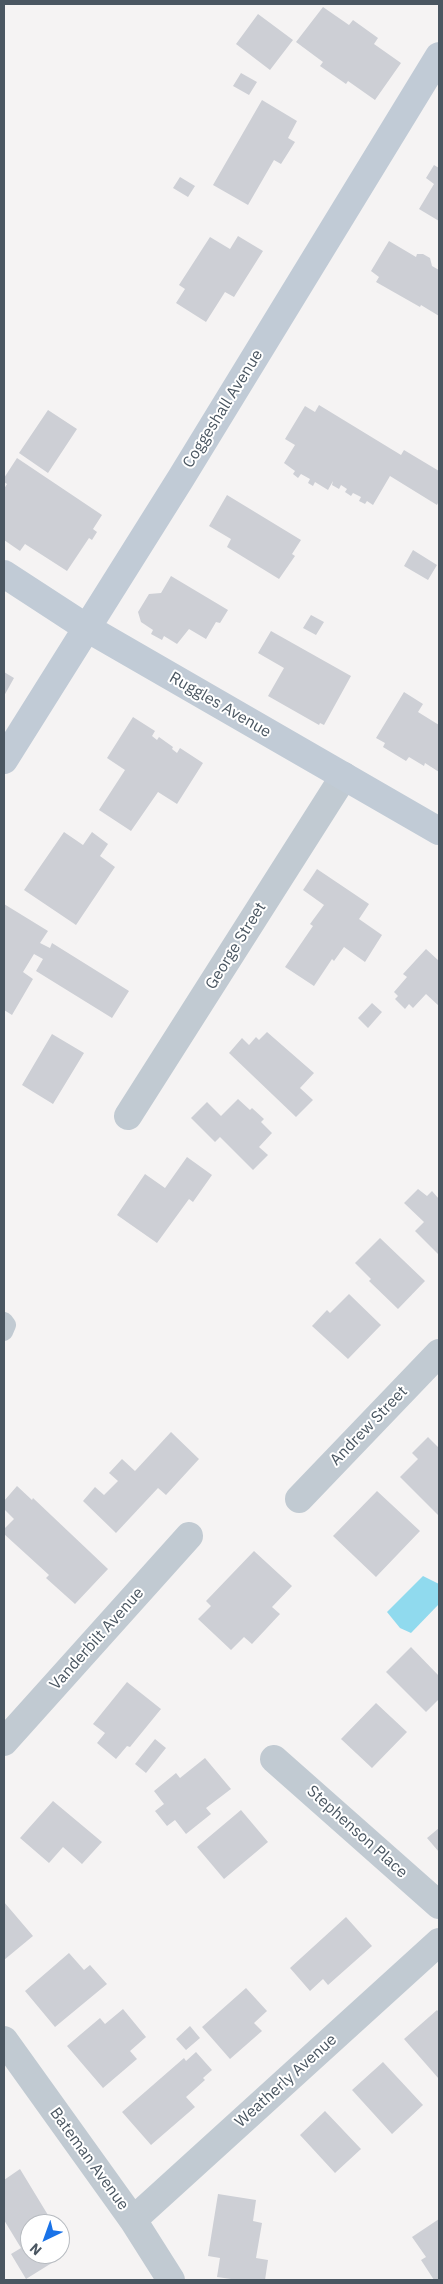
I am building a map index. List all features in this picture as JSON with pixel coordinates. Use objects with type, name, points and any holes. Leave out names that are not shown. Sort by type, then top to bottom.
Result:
[{"type":"street","name":"Coggeshall Avenue","points":[[4,760],[439,56]]},
{"type":"street","name":"Ruggles Avenue","points":[[4,574],[87,628],[439,831]]},
{"type":"street","name":"George Street","points":[[128,1116],[344,776]]},
{"type":"street","name":"Andrew Street","points":[[299,1499],[439,1353]]},
{"type":"street","name":"Vanderbilt Avenue","points":[[4,1742],[189,1536]]},
{"type":"street","name":"Stephenson Place","points":[[274,1759],[439,1905]]},
{"type":"street","name":"Weatherly Avenue","points":[[133,2220],[439,1942]]},
{"type":"street","name":"Bateman Avenue","points":[[4,2040],[133,2220],[171,2280]]},
{"type":"lane","points":[[4,1321],[7,1326],[4,1332]]},
{"type":"water","points":[[423,1576],[439,1584],[439,1604],[411,1633],[400,1628],[387,1612]]},
{"type":"building","points":[[323,7],[349,25],[353,20],[378,38],[374,44],[401,63],[375,100],[348,81],[346,84],[320,66],[323,62],[296,42]]},
{"type":"building","points":[[258,14],[293,40],[270,70],[236,44]]},
{"type":"building","points":[[241,73],[257,82],[249,95],[233,86]]},
{"type":"building","points":[[262,100],[297,121],[288,138],[295,142],[281,164],[274,160],[248,205],[213,185]]},
{"type":"building","points":[[434,165],[439,168],[439,221],[419,209],[434,184],[426,178]]},
{"type":"building","points":[[180,177],[195,186],[188,197],[173,188]]},
{"type":"building","points":[[238,236],[263,251],[234,297],[225,292],[206,322],[176,303],[185,289],[179,285],[210,237],[230,249]]},
{"type":"building","points":[[389,241],[416,257],[417,254],[423,254],[430,258],[432,266],[439,270],[439,316],[376,282],[379,277],[371,271]]},
{"type":"building","points":[[319,405],[401,455],[404,450],[439,471],[439,501],[437,505],[390,476],[373,505],[367,501],[365,504],[359,501],[361,497],[353,493],[351,496],[345,492],[347,489],[341,485],[339,489],[332,485],[333,481],[328,490],[315,482],[313,486],[308,483],[310,479],[301,474],[298,478],[293,474],[295,471],[284,463],[295,445],[285,439],[305,406],[315,412]]},
{"type":"building","points":[[48,410],[77,429],[48,473],[19,453]]},
{"type":"building","points":[[17,458],[102,515],[93,529],[97,532],[92,540],[89,538],[67,571],[25,544],[20,551],[4,540],[4,489],[7,484],[4,482],[4,478]]},
{"type":"building","points":[[227,495],[301,540],[292,554],[295,556],[279,579],[227,547],[231,539],[209,526]]},
{"type":"building","points":[[413,550],[437,565],[428,580],[404,566]]},
{"type":"building","points":[[171,576],[228,610],[220,623],[216,622],[206,639],[189,629],[177,644],[164,636],[162,640],[151,634],[153,630],[141,622],[138,612],[149,594],[161,593]]},
{"type":"building","points":[[311,615],[324,622],[316,635],[303,628]]},
{"type":"building","points":[[271,631],[351,676],[324,725],[320,723],[319,725],[268,696],[284,668],[258,653]]},
{"type":"building","points":[[4,672],[14,678],[4,696]]},
{"type":"building","points":[[404,692],[423,704],[418,712],[439,725],[439,772],[425,763],[424,766],[409,757],[406,761],[383,747],[385,743],[376,738]]},
{"type":"building","points":[[133,717],[155,731],[152,736],[157,740],[159,737],[173,747],[172,749],[177,753],[180,748],[203,763],[177,804],[158,792],[131,831],[99,810],[125,770],[107,758]]},
{"type":"building","points":[[64,832],[83,845],[92,832],[108,844],[100,856],[115,867],[76,925],[24,890]]},
{"type":"building","points":[[317,869],[369,904],[359,919],[382,935],[365,962],[344,947],[334,961],[332,959],[314,986],[285,967],[313,926],[310,924],[324,905],[303,890]]},
{"type":"building","points":[[4,904],[48,931],[40,943],[50,948],[52,943],[129,991],[112,1018],[36,971],[43,959],[34,954],[23,972],[33,979],[12,1015],[4,1010]]},
{"type":"building","points":[[426,949],[439,961],[439,1006],[426,994],[413,1008],[409,1004],[405,1009],[395,999],[398,996],[394,992],[407,977],[403,974]]},
{"type":"building","points":[[372,1003],[382,1012],[368,1028],[358,1018]]},
{"type":"building","points":[[267,1032],[314,1073],[300,1088],[313,1100],[296,1117],[229,1053],[242,1038],[249,1045],[256,1037],[259,1040]]},
{"type":"building","points":[[52,1034],[84,1053],[53,1104],[22,1085]]},
{"type":"building","points":[[238,1099],[264,1119],[261,1122],[272,1133],[259,1147],[268,1155],[253,1170],[220,1137],[215,1142],[191,1118],[207,1102],[221,1116]]},
{"type":"building","points":[[187,1157],[212,1175],[193,1202],[189,1199],[157,1243],[117,1215],[145,1174],[165,1188]]},
{"type":"building","points":[[418,1189],[427,1196],[432,1191],[439,1199],[439,1255],[415,1231],[424,1222],[404,1203]]},
{"type":"building","points":[[380,1238],[425,1281],[398,1309],[369,1281],[371,1279],[355,1263]]},
{"type":"building","points":[[349,1294],[381,1325],[348,1359],[312,1326],[327,1310],[330,1313]]},
{"type":"building","points":[[171,1432],[199,1459],[166,1495],[158,1488],[116,1533],[83,1501],[95,1487],[104,1495],[118,1481],[109,1473],[122,1459],[135,1471]]},
{"type":"building","points":[[428,1437],[439,1448],[439,1516],[400,1477],[418,1459],[412,1453]]},
{"type":"building","points":[[17,1486],[32,1500],[33,1498],[108,1569],[75,1604],[46,1578],[49,1575],[4,1534],[4,1529],[14,1519],[4,1509],[4,1501]]},
{"type":"building","points":[[377,1491],[420,1531],[376,1577],[333,1536]]},
{"type":"building","points":[[254,1551],[292,1586],[272,1607],[280,1614],[252,1644],[244,1637],[231,1650],[198,1619],[211,1606],[206,1601]]},
{"type":"building","points":[[411,1647],[439,1676],[439,1699],[426,1712],[386,1672]]},
{"type":"building","points":[[127,1682],[161,1709],[130,1747],[127,1746],[116,1759],[97,1743],[105,1733],[93,1724]]},
{"type":"building","points":[[376,1703],[407,1732],[372,1768],[341,1739]]},
{"type":"building","points":[[155,1739],[166,1748],[146,1773],[135,1764]]},
{"type":"building","points":[[205,1758],[231,1789],[206,1808],[211,1814],[186,1834],[175,1820],[167,1826],[155,1811],[164,1804],[154,1791],[176,1773],[180,1778]]},
{"type":"building","points":[[53,1801],[102,1842],[82,1864],[63,1847],[49,1863],[20,1838]]},
{"type":"building","points":[[241,1810],[268,1842],[224,1879],[197,1847]]},
{"type":"building","points":[[439,1828],[439,1852],[427,1838]]},
{"type":"building","points":[[4,1902],[33,1936],[4,1960]]},
{"type":"building","points":[[346,1917],[372,1946],[328,1985],[323,1979],[310,1991],[290,1968]]},
{"type":"building","points":[[69,1953],[84,1970],[90,1965],[107,1984],[55,2027],[25,1991]]},
{"type":"building","points":[[246,1988],[267,2011],[254,2023],[262,2031],[230,2059],[202,2027]]},
{"type":"building","points":[[123,2009],[146,2037],[130,2051],[137,2059],[103,2088],[67,2046],[100,2018],[105,2024]]},
{"type":"building","points":[[437,2010],[439,2012],[439,2079],[404,2039]]},
{"type":"building","points":[[190,2026],[200,2038],[186,2050],[176,2039]]},
{"type":"building","points":[[196,2052],[212,2070],[203,2078],[205,2080],[186,2097],[195,2107],[151,2145],[122,2112],[184,2058],[186,2061]]},
{"type":"building","points":[[383,2062],[423,2105],[392,2134],[352,2090]]},
{"type":"building","points":[[325,2111],[361,2149],[335,2173],[300,2135]]},
{"type":"building","points":[[20,2169],[47,2214],[20,2214],[20,2246],[4,2220],[4,2180]]},
{"type":"building","points":[[218,2194],[256,2200],[253,2221],[262,2223],[256,2258],[268,2260],[265,2280],[238,2280],[217,2277],[220,2258],[208,2256]]},
{"type":"building","points":[[439,2219],[439,2280],[434,2280],[421,2260],[426,2257],[412,2237]]},
{"type":"building","points":[[20,2249],[20,2264],[50,2264],[26,2279],[11,2254]]}]
